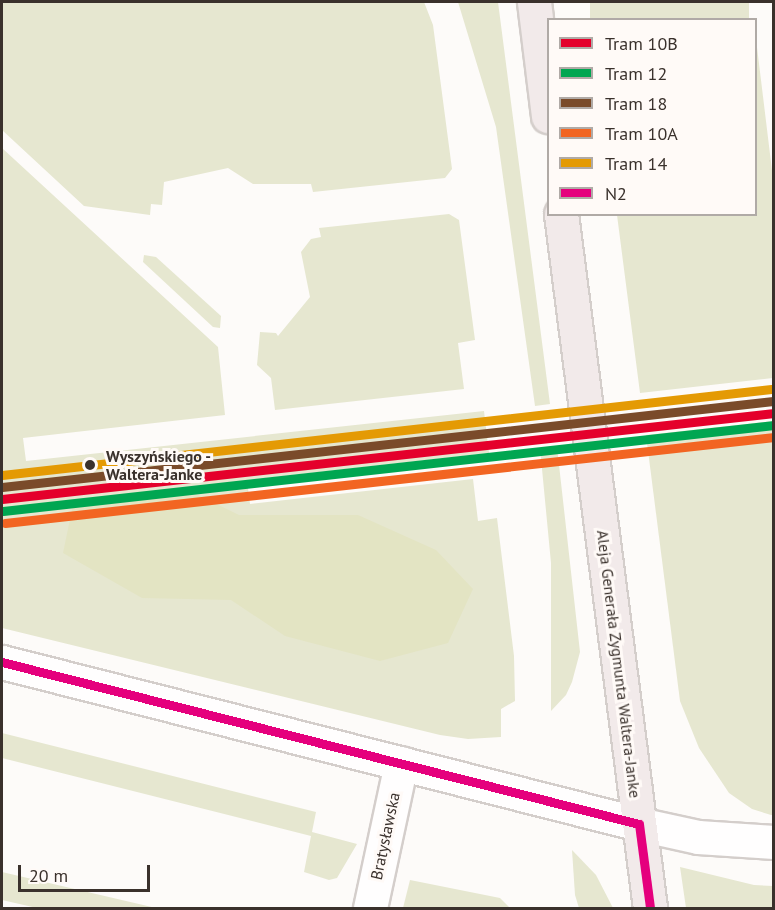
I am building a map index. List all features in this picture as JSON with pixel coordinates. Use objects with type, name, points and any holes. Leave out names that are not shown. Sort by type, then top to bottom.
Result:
[{"type":"main road","points":[[534,2],[547,101]]},
{"type":"main road","name":"Aleja Generała Zygmunta Waltera-Janke","points":[[561,216],[650,909]]},
{"type":"street","points":[[2,662],[639,824],[698,837],[774,842]]},
{"type":"street","name":"Bratysławska","points":[[370,909],[401,763]]},
{"type":"green space","points":[[2,2],[424,2],[433,25],[452,169],[445,178],[313,192],[311,184],[253,184],[228,168],[164,182],[162,205],[151,204],[150,215],[84,206],[2,130]]},
{"type":"green space","points":[[458,2],[498,2],[550,404],[535,406],[496,127]]},
{"type":"green space","points":[[590,2],[749,2],[749,18],[590,18]]},
{"type":"green space","points":[[757,47],[774,187],[773,378],[640,393],[617,216],[757,216]]},
{"type":"green space","points":[[2,148],[218,347],[225,415],[23,438],[26,461],[484,411],[489,453],[247,480],[250,504],[473,479],[478,521],[497,518],[514,656],[515,701],[501,709],[501,737],[468,739],[440,735],[2,628]]},
{"type":"green space","points":[[449,214],[459,220],[475,340],[458,343],[464,389],[275,410],[271,378],[257,365],[260,332],[276,333],[278,336],[310,297],[301,252],[311,239],[321,237],[319,228]]},
{"type":"green space","points":[[144,255],[156,257],[221,316],[220,328],[213,327],[143,262]]},
{"type":"green space","points":[[773,421],[774,815],[771,815],[752,809],[729,793],[699,748],[680,701],[646,435]]},
{"type":"green space","points":[[557,447],[580,652],[566,695],[551,711],[551,563],[540,448]]},
{"type":"green space","points":[[198,495],[239,515],[358,515],[436,550],[473,589],[448,643],[380,661],[285,636],[231,600],[142,598],[63,553],[73,505]]},
{"type":"green space","points":[[2,733],[316,812],[312,832],[357,844],[337,878],[329,880],[304,872],[311,836],[2,758]]},
{"type":"green space","points":[[572,850],[596,875],[613,908],[579,908],[575,895]]},
{"type":"green space","points":[[680,867],[754,885],[773,886],[773,908],[686,908]]},
{"type":"green space","points":[[2,872],[156,908],[37,908],[2,900]]},
{"type":"green space","points":[[410,880],[500,898],[510,908],[403,908]]},
{"type":"tram line","name":"14","points":[[2,475],[771,389]]},
{"type":"tram line","name":"18","points":[[2,487],[773,401]]},
{"type":"tram line","name":"10B","points":[[2,499],[774,413]]},
{"type":"tram line","name":"12","points":[[3,511],[774,425]]},
{"type":"tram line","name":"10A","points":[[5,523],[774,437]]},
{"type":"transit line","name":"N2","points":[[2,662],[639,824],[650,908]]},
{"type":"place","name":"Wyszyńskiego - Waltera-Janke","points":[[90,465]]}]
